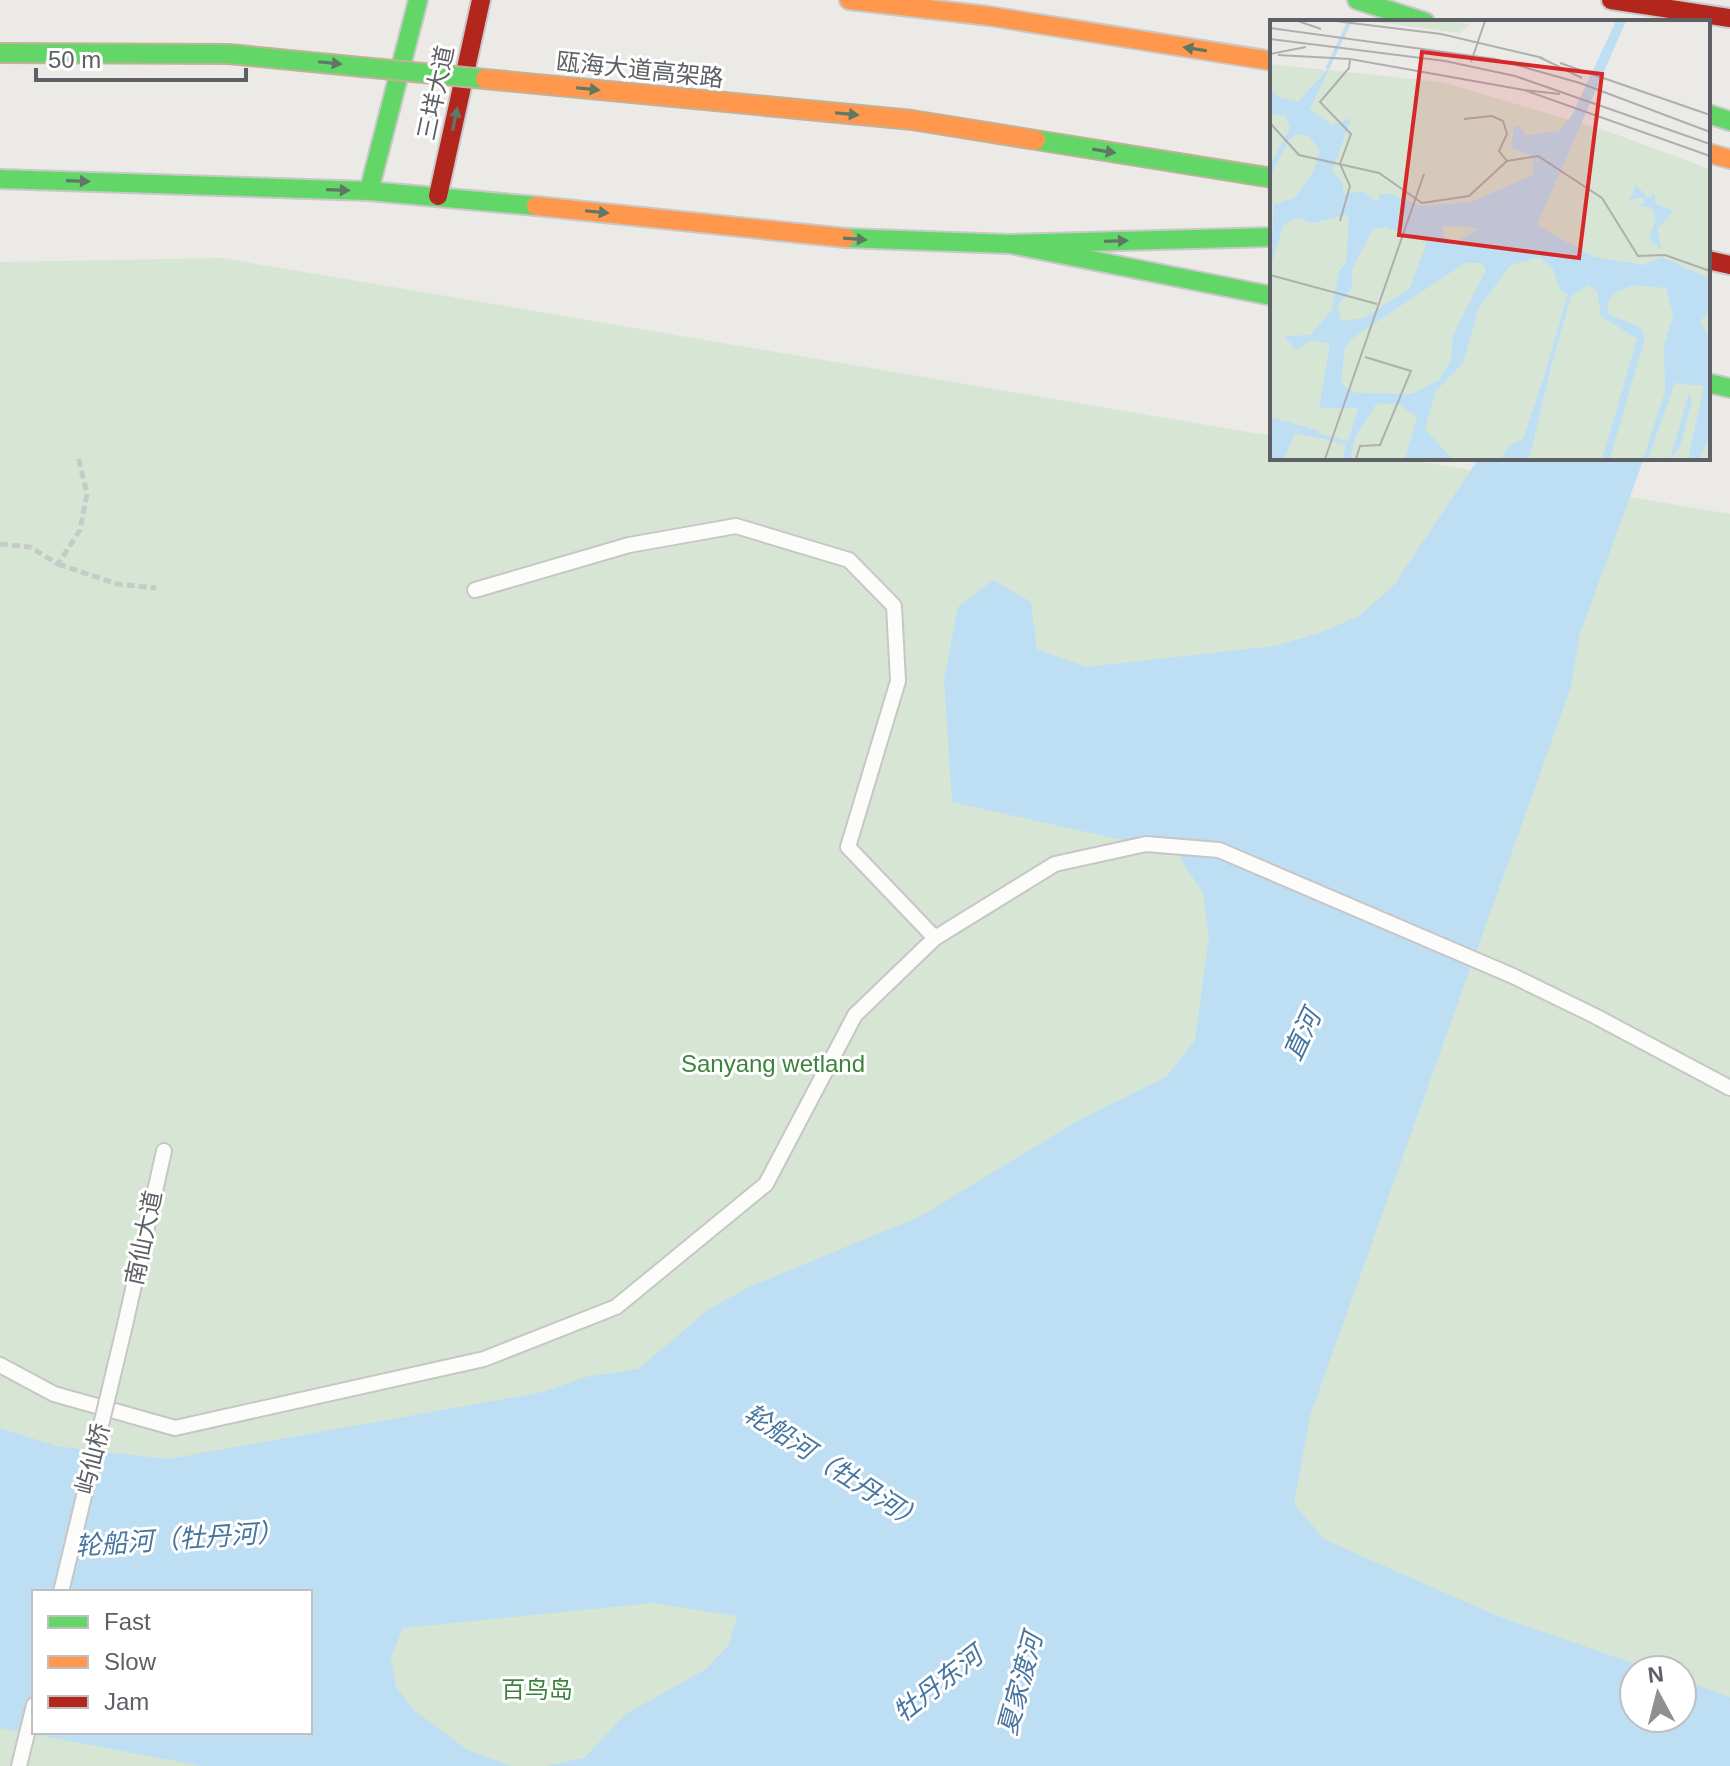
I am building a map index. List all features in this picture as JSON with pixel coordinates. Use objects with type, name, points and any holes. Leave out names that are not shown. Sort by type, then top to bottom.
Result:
[{"type":"main road","name":"三垟大道","points":[[369,191],[418,0]]},
{"type":"main road","name":"三垟大道","points":[[438,196],[481,0]]},
{"type":"main road","points":[[849,0],[989,16],[1270,61]]},
{"type":"main road","points":[[1357,0],[1419,20]]},
{"type":"main road","points":[[1611,0],[1730,18]]},
{"type":"main road","name":"瓯海大道高架路","points":[[0,53],[229,54],[912,120],[1270,178]]},
{"type":"main road","points":[[1710,115],[1730,121]]},
{"type":"main road","points":[[1710,154],[1730,159]]},
{"type":"main road","points":[[0,179],[369,191],[853,239],[1010,244],[1270,237]]},
{"type":"main road","points":[[1010,244],[1270,296]]},
{"type":"main road","points":[[1710,262],[1730,266]]},
{"type":"main road","points":[[1710,383],[1730,388]]},
{"type":"lane","points":[[475,590],[629,545],[736,526],[849,560],[894,606],[898,681],[848,847],[935,938]]},
{"type":"lane","points":[[0,1365],[54,1394],[175,1428],[484,1359],[616,1307],[766,1184],[855,1015],[935,938],[1055,864],[1146,844],[1219,850],[1513,976],[1730,1088]]},
{"type":"lane","name":"南仙大道","points":[[125,1325],[164,1151]]},
{"type":"lane","name":"屿仙桥","points":[[61,1590],[125,1325]]},
{"type":"lane","points":[[19,1766],[32,1713]]},
{"type":"path","points":[[58,564],[80,530],[87,494],[78,456]]},
{"type":"path","points":[[0,544],[30,547],[58,564],[117,584],[156,588]]},
{"type":"green space","name":"Sanyang wetland","points":[[222,258],[1270,436],[1270,460],[1412,460],[1730,514],[1730,1766],[0,1766],[0,262]]},
{"type":"water","points":[[1478,460],[1643,460],[1579,637],[1571,687],[1310,1416],[1294,1504],[1325,1540],[1500,1617],[1618,1658],[1618,1734],[1698,1734],[1698,1686],[1730,1697],[1730,1766],[545,1766],[584,1758],[626,1714],[706,1669],[728,1646],[737,1616],[653,1603],[403,1628],[391,1658],[396,1687],[415,1711],[466,1749],[512,1766],[202,1766],[0,1728],[0,1428],[56,1446],[168,1459],[543,1392],[585,1377],[638,1369],[709,1309],[749,1287],[921,1216],[1079,1120],[1166,1077],[1195,1040],[1209,937],[1203,893],[1176,852],[952,802],[944,679],[958,607],[993,580],[1031,602],[1037,649],[1086,667],[1274,646],[1317,634],[1359,616],[1394,585]]},
{"type":"traffic: fast","points":[[369,191],[418,0]]},
{"type":"traffic: fast","points":[[1357,0],[1419,20]]},
{"type":"traffic: fast","points":[[0,53],[229,54],[485,79]]},
{"type":"traffic: fast","points":[[1710,115],[1730,121]]},
{"type":"traffic: fast","points":[[1036,140],[1270,178]]},
{"type":"traffic: fast","points":[[0,179],[369,191],[536,206]]},
{"type":"traffic: fast","points":[[1010,244],[1270,237]]},
{"type":"traffic: fast","points":[[846,238],[1010,244],[1270,296]]},
{"type":"traffic: fast","points":[[1710,383],[1730,388]]},
{"type":"traffic: slow","points":[[849,0],[989,16],[1270,61]]},
{"type":"traffic: slow","points":[[485,79],[912,120],[1036,140]]},
{"type":"traffic: slow","points":[[1710,154],[1730,159]]},
{"type":"traffic: slow","points":[[536,206],[846,238]]},
{"type":"traffic: jam","points":[[438,196],[481,0]]},
{"type":"traffic: jam","points":[[1611,0],[1730,18]]},
{"type":"traffic: jam","points":[[1710,260],[1730,265]]},
{"type":"water label","name":"直河","points":[[1302,1035]]},
{"type":"water label","name":"轮船河（牡丹河）","points":[[834,1467]]},
{"type":"water label","name":"轮船河（牡丹河）","points":[[179,1539]]},
{"type":"water label","name":"牡丹东河","points":[[938,1684]]},
{"type":"water label","name":"夏家渡河","points":[[1020,1684]]},
{"type":"park label","name":"百鸟岛","points":[[537,1690]]}]
